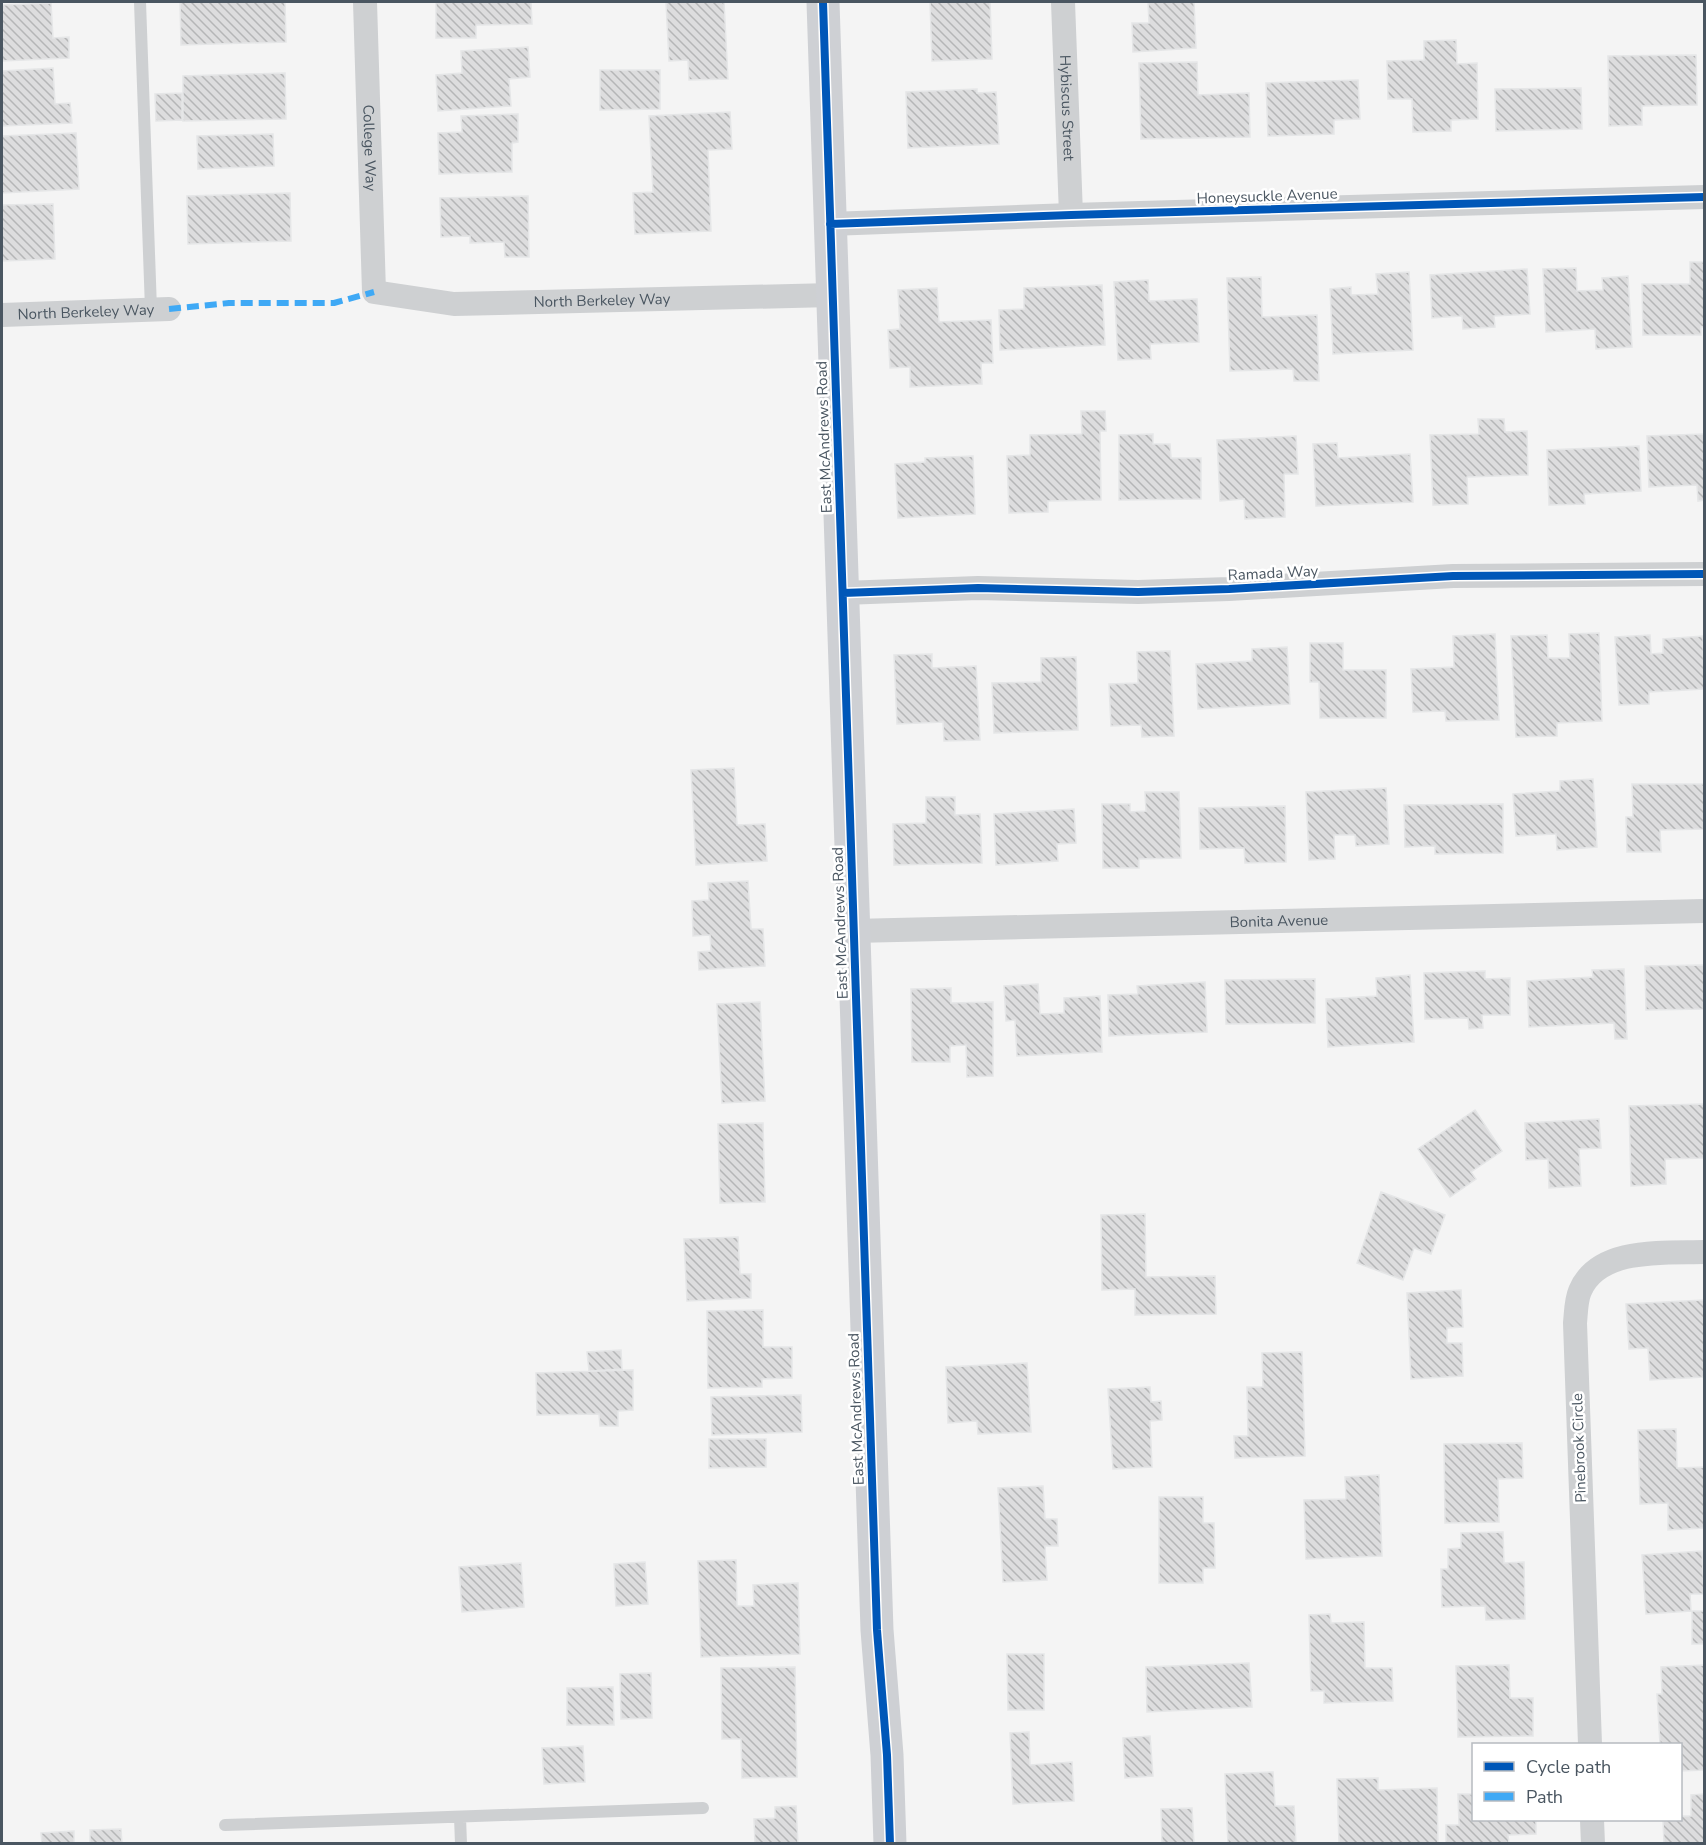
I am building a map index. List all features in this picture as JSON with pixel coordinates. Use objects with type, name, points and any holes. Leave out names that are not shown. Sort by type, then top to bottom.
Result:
[{"type":"main road","name":"East McAndrews Road","points":[[823,2],[877,1630],[887,1755],[890,1844]]},
{"type":"street","name":"College Way","points":[[365,2],[374,292]]},
{"type":"street","name":"Hybiscus Street","points":[[1064,2],[1071,215]]},
{"type":"street","name":"Honeysuckle Avenue","points":[[830,224],[1704,197]]},
{"type":"street","name":"North Berkeley Way","points":[[374,292],[454,304],[832,295]]},
{"type":"street","name":"North Berkeley Way","points":[[2,315],[160,309]]},
{"type":"street","name":"Ramada Way","points":[[843,593],[978,588],[1137,592],[1454,576],[1704,574]]},
{"type":"street","name":"Bonita Avenue","points":[[853,931],[1704,911]]},
{"type":"street","name":"Pinebrook Circle","points":[[1590,1743],[1575,1323],[1578,1293],[1587,1276],[1606,1262],[1644,1254],[1704,1252]]},
{"type":"street","points":[[1592,1821],[1593,1844]]},
{"type":"lane","points":[[140,2],[160,309]]},
{"type":"lane","points":[[225,1825],[703,1808]]},
{"type":"lane","points":[[460,1817],[461,1844]]},
{"type":"building","points":[[180,2],[285,2],[286,42],[181,45]]},
{"type":"building","points":[[436,2],[531,2],[532,24],[476,25],[476,38],[436,38]]},
{"type":"building","points":[[666,2],[724,2],[728,79],[689,80],[688,60],[669,61]]},
{"type":"building","points":[[930,2],[990,2],[992,59],[932,61]]},
{"type":"building","points":[[1148,2],[1194,2],[1196,48],[1133,52],[1132,23],[1149,23]]},
{"type":"building","points":[[51,3],[53,38],[69,37],[69,58],[2,61],[2,5]]},
{"type":"building","points":[[1456,40],[1457,64],[1477,63],[1478,119],[1451,120],[1451,131],[1413,132],[1412,99],[1388,99],[1387,61],[1424,60],[1424,41]]},
{"type":"building","points":[[528,47],[530,77],[509,79],[511,106],[438,111],[436,75],[462,73],[461,51]]},
{"type":"building","points":[[1696,55],[1697,105],[1642,106],[1642,125],[1609,126],[1608,56]]},
{"type":"building","points":[[1197,62],[1198,95],[1249,93],[1250,137],[1141,139],[1139,63]]},
{"type":"building","points":[[53,68],[55,104],[70,103],[72,123],[2,126],[2,71]]},
{"type":"building","points":[[600,70],[660,70],[660,109],[600,110]]},
{"type":"building","points":[[285,73],[286,119],[183,121],[183,76]]},
{"type":"building","points":[[1358,80],[1360,119],[1334,120],[1334,134],[1268,136],[1266,83]]},
{"type":"building","points":[[1581,88],[1582,129],[1496,131],[1495,89]]},
{"type":"building","points":[[977,89],[977,93],[996,92],[999,144],[908,148],[906,92]]},
{"type":"building","points":[[182,93],[182,120],[156,121],[155,94]]},
{"type":"building","points":[[730,112],[732,149],[708,150],[711,231],[635,234],[633,193],[653,192],[649,116]]},
{"type":"building","points":[[518,114],[518,142],[512,143],[512,172],[439,174],[438,133],[462,132],[461,116]]},
{"type":"building","points":[[76,133],[79,189],[2,193],[2,136]]},
{"type":"building","points":[[273,134],[274,166],[198,169],[197,136]]},
{"type":"building","points":[[290,193],[291,241],[188,244],[187,196]]},
{"type":"building","points":[[528,196],[529,257],[505,257],[504,242],[470,243],[470,236],[441,237],[440,198]]},
{"type":"building","points":[[53,204],[55,259],[2,261],[2,205]]},
{"type":"building","points":[[1690,262],[1704,262],[1704,327],[1701,327],[1701,335],[1643,335],[1642,284],[1690,284]]},
{"type":"building","points":[[1576,268],[1577,291],[1603,290],[1602,278],[1628,276],[1632,347],[1596,349],[1595,329],[1546,332],[1543,269]]},
{"type":"building","points":[[1527,269],[1530,314],[1494,316],[1495,327],[1463,329],[1462,316],[1432,318],[1430,275]]},
{"type":"building","points":[[1409,272],[1413,350],[1333,354],[1330,289],[1351,287],[1351,295],[1378,294],[1376,274]]},
{"type":"building","points":[[1261,277],[1262,317],[1317,315],[1319,381],[1294,381],[1293,369],[1230,371],[1227,278]]},
{"type":"building","points":[[1148,280],[1149,301],[1197,299],[1199,342],[1150,344],[1151,359],[1118,360],[1114,282]]},
{"type":"building","points":[[1102,285],[1105,345],[1000,350],[999,310],[1024,309],[1024,288]]},
{"type":"building","points":[[937,288],[939,322],[991,320],[993,363],[981,363],[982,384],[910,387],[910,367],[890,368],[888,330],[900,329],[898,290]]},
{"type":"building","points":[[1081,411],[1105,411],[1106,431],[1100,431],[1101,500],[1048,501],[1048,512],[1009,513],[1007,456],[1030,455],[1030,435],[1082,434]]},
{"type":"building","points":[[1478,419],[1504,419],[1505,432],[1527,431],[1528,475],[1467,477],[1468,504],[1433,505],[1430,435],[1479,434]]},
{"type":"building","points":[[1153,434],[1153,444],[1170,444],[1171,458],[1201,458],[1201,499],[1119,500],[1119,435]]},
{"type":"building","points":[[1704,434],[1704,500],[1698,501],[1697,485],[1649,487],[1647,436]]},
{"type":"building","points":[[1296,436],[1298,474],[1284,474],[1285,517],[1245,519],[1244,499],[1220,501],[1217,440]]},
{"type":"building","points":[[1337,443],[1338,458],[1410,454],[1413,502],[1316,506],[1313,444]]},
{"type":"building","points":[[1639,446],[1641,491],[1584,494],[1585,504],[1549,505],[1547,450]]},
{"type":"building","points":[[973,456],[975,514],[898,518],[895,464],[925,462],[925,458]]},
{"type":"building","points":[[1599,633],[1602,721],[1557,723],[1557,736],[1516,737],[1511,636],[1547,635],[1548,658],[1570,658],[1569,634]]},
{"type":"building","points":[[1495,634],[1499,720],[1446,721],[1445,711],[1413,712],[1411,669],[1454,667],[1453,636]]},
{"type":"building","points":[[1650,635],[1651,654],[1663,653],[1663,639],[1703,636],[1704,689],[1649,692],[1649,704],[1619,705],[1615,637]]},
{"type":"building","points":[[1310,643],[1343,643],[1343,670],[1386,670],[1386,718],[1320,718],[1319,682],[1310,682]]},
{"type":"building","points":[[1287,647],[1290,704],[1198,709],[1196,664],[1252,661],[1252,649]]},
{"type":"building","points":[[1170,651],[1174,736],[1142,737],[1141,725],[1111,726],[1109,684],[1138,683],[1137,652]]},
{"type":"building","points":[[932,654],[932,668],[976,666],[980,740],[944,741],[943,722],[897,724],[894,655]]},
{"type":"building","points":[[1076,657],[1078,730],[994,733],[992,683],[1041,682],[1041,658]]},
{"type":"building","points":[[734,768],[737,825],[765,824],[767,861],[696,865],[691,770]]},
{"type":"building","points":[[1593,779],[1597,847],[1557,850],[1556,834],[1516,836],[1513,794],[1560,791],[1560,781]]},
{"type":"building","points":[[1632,784],[1704,784],[1704,829],[1660,830],[1661,852],[1627,852],[1626,817],[1633,817]]},
{"type":"building","points":[[1386,788],[1389,844],[1356,846],[1355,835],[1334,835],[1335,859],[1309,860],[1306,792]]},
{"type":"building","points":[[1145,792],[1179,792],[1181,858],[1139,859],[1139,868],[1103,868],[1102,804],[1130,804],[1130,812],[1146,811]]},
{"type":"building","points":[[926,797],[955,797],[955,815],[980,814],[982,863],[894,865],[893,824],[926,823]]},
{"type":"building","points":[[1503,804],[1503,853],[1435,854],[1435,846],[1405,847],[1404,805]]},
{"type":"building","points":[[1285,806],[1286,862],[1245,863],[1244,848],[1200,849],[1199,808]]},
{"type":"building","points":[[1074,809],[1076,843],[1057,844],[1058,861],[996,865],[994,814]]},
{"type":"building","points":[[748,881],[751,929],[763,929],[765,966],[699,970],[698,952],[711,951],[710,935],[693,936],[692,901],[709,900],[708,883]]},
{"type":"building","points":[[1704,965],[1704,1009],[1646,1010],[1645,966]]},
{"type":"building","points":[[1624,969],[1627,1039],[1615,1039],[1614,1023],[1529,1027],[1527,981],[1593,977],[1592,970]]},
{"type":"building","points":[[1485,971],[1485,979],[1510,978],[1510,1015],[1482,1015],[1483,1028],[1469,1029],[1468,1018],[1425,1019],[1424,973]]},
{"type":"building","points":[[1410,975],[1414,1042],[1328,1047],[1326,999],[1377,996],[1376,978]]},
{"type":"building","points":[[1315,979],[1315,1023],[1226,1024],[1225,980]]},
{"type":"building","points":[[1205,982],[1207,1032],[1109,1036],[1108,995],[1138,994],[1137,986]]},
{"type":"building","points":[[1038,984],[1040,1014],[1064,1013],[1064,998],[1100,996],[1102,1052],[1017,1056],[1015,1020],[1006,1021],[1004,986]]},
{"type":"building","points":[[951,988],[951,1003],[993,1002],[993,1076],[967,1077],[966,1045],[950,1046],[950,1062],[912,1062],[911,989]]},
{"type":"building","points":[[760,1002],[765,1101],[722,1103],[717,1004]]},
{"type":"building","points":[[1704,1104],[1704,1158],[1665,1159],[1666,1184],[1631,1186],[1629,1106]]},
{"type":"building","points":[[1475,1110],[1502,1151],[1471,1172],[1476,1179],[1450,1197],[1418,1149]]},
{"type":"building","points":[[1599,1119],[1601,1148],[1579,1149],[1581,1186],[1549,1188],[1548,1159],[1526,1160],[1525,1123]]},
{"type":"building","points":[[763,1123],[765,1202],[720,1203],[718,1124]]},
{"type":"building","points":[[1381,1192],[1445,1215],[1431,1254],[1414,1248],[1403,1280],[1357,1263]]},
{"type":"building","points":[[1145,1214],[1146,1277],[1215,1276],[1216,1314],[1135,1315],[1135,1289],[1102,1290],[1101,1215]]},
{"type":"building","points":[[738,1237],[740,1274],[751,1274],[751,1298],[687,1301],[684,1239]]},
{"type":"building","points":[[1461,1290],[1463,1327],[1447,1328],[1447,1343],[1462,1343],[1463,1376],[1411,1379],[1407,1293]]},
{"type":"building","points":[[1704,1300],[1704,1377],[1650,1380],[1648,1348],[1629,1349],[1626,1304]]},
{"type":"building","points":[[763,1310],[763,1347],[792,1347],[792,1378],[762,1379],[762,1387],[708,1388],[707,1311]]},
{"type":"building","points":[[621,1350],[622,1369],[589,1371],[587,1352]]},
{"type":"building","points":[[1302,1352],[1305,1456],[1235,1458],[1234,1436],[1248,1436],[1247,1387],[1263,1387],[1262,1353]]},
{"type":"building","points":[[1027,1363],[1031,1432],[978,1434],[977,1421],[948,1423],[946,1367]]},
{"type":"building","points":[[633,1370],[633,1410],[618,1411],[618,1426],[600,1426],[599,1414],[537,1415],[536,1373]]},
{"type":"building","points":[[1150,1387],[1151,1402],[1161,1401],[1162,1420],[1150,1421],[1152,1467],[1113,1469],[1108,1389]]},
{"type":"building","points":[[801,1395],[802,1432],[712,1435],[711,1397]]},
{"type":"building","points":[[1676,1429],[1677,1468],[1704,1467],[1704,1528],[1668,1530],[1668,1503],[1640,1504],[1638,1430]]},
{"type":"building","points":[[709,1439],[766,1439],[766,1467],[709,1468]]},
{"type":"building","points":[[1522,1443],[1523,1478],[1498,1479],[1499,1522],[1445,1523],[1444,1444]]},
{"type":"building","points":[[1379,1475],[1382,1556],[1306,1559],[1304,1500],[1346,1499],[1345,1477]]},
{"type":"building","points":[[1043,1486],[1045,1519],[1057,1519],[1058,1546],[1045,1546],[1047,1580],[1003,1582],[998,1488]]},
{"type":"building","points":[[1159,1497],[1203,1497],[1203,1523],[1214,1523],[1215,1568],[1203,1568],[1203,1583],[1159,1583]]},
{"type":"building","points":[[1503,1532],[1504,1563],[1524,1562],[1525,1619],[1486,1620],[1485,1606],[1442,1607],[1441,1569],[1448,1569],[1448,1549],[1461,1548],[1461,1533]]},
{"type":"building","points":[[1702,1551],[1704,1594],[1690,1594],[1691,1611],[1646,1614],[1642,1555]]},
{"type":"building","points":[[736,1560],[737,1606],[754,1606],[753,1585],[798,1583],[800,1654],[701,1657],[698,1561]]},
{"type":"building","points":[[645,1562],[648,1604],[616,1606],[614,1564]]},
{"type":"building","points":[[521,1563],[524,1607],[462,1612],[459,1567]]},
{"type":"building","points":[[1692,1611],[1704,1611],[1704,1644],[1692,1644]]},
{"type":"building","points":[[1330,1614],[1331,1623],[1364,1622],[1365,1668],[1392,1668],[1393,1701],[1324,1703],[1324,1691],[1311,1691],[1309,1615]]},
{"type":"building","points":[[1007,1654],[1044,1654],[1044,1710],[1008,1710]]},
{"type":"building","points":[[1249,1663],[1252,1707],[1147,1712],[1146,1667]]},
{"type":"building","points":[[1509,1665],[1510,1698],[1533,1698],[1533,1736],[1458,1737],[1456,1666]]},
{"type":"building","points":[[1704,1665],[1704,1770],[1682,1771],[1682,1743],[1660,1743],[1657,1694],[1662,1694],[1661,1667]]},
{"type":"building","points":[[795,1667],[797,1777],[742,1778],[741,1739],[722,1739],[721,1668]]},
{"type":"building","points":[[651,1673],[652,1718],[621,1719],[620,1674]]},
{"type":"building","points":[[613,1687],[614,1725],[567,1725],[567,1688]]},
{"type":"building","points":[[1029,1732],[1030,1765],[1072,1762],[1074,1801],[1013,1804],[1010,1733]]},
{"type":"building","points":[[1150,1736],[1153,1776],[1125,1778],[1123,1738]]},
{"type":"building","points":[[583,1746],[585,1782],[544,1784],[542,1748]]},
{"type":"building","points":[[1273,1772],[1275,1806],[1294,1806],[1296,1844],[1228,1844],[1225,1774]]},
{"type":"building","points":[[1378,1778],[1378,1790],[1437,1788],[1438,1844],[1339,1844],[1337,1779]]},
{"type":"building","points":[[1458,1794],[1472,1794],[1472,1821],[1536,1821],[1536,1834],[1508,1835],[1509,1844],[1446,1844],[1446,1825],[1459,1825]]},
{"type":"building","points":[[1704,1794],[1704,1844],[1664,1844],[1663,1821],[1682,1821],[1682,1816],[1691,1816],[1691,1795]]},
{"type":"building","points":[[796,1806],[798,1844],[755,1844],[754,1819],[775,1818],[775,1807]]},
{"type":"building","points":[[1192,1808],[1194,1844],[1162,1844],[1161,1809]]},
{"type":"building","points":[[121,1829],[122,1844],[90,1844],[90,1830]]},
{"type":"building","points":[[74,1831],[74,1844],[42,1844],[41,1833]]},
{"type":"marked path","points":[[169,309],[229,303],[334,303],[374,292]]},
{"type":"cycle path","points":[[823,2],[877,1630],[887,1755],[890,1844]]},
{"type":"cycle path","points":[[830,224],[1704,197]]},
{"type":"cycle path","points":[[843,593],[978,588],[1138,592],[1453,576],[1704,574]]}]
